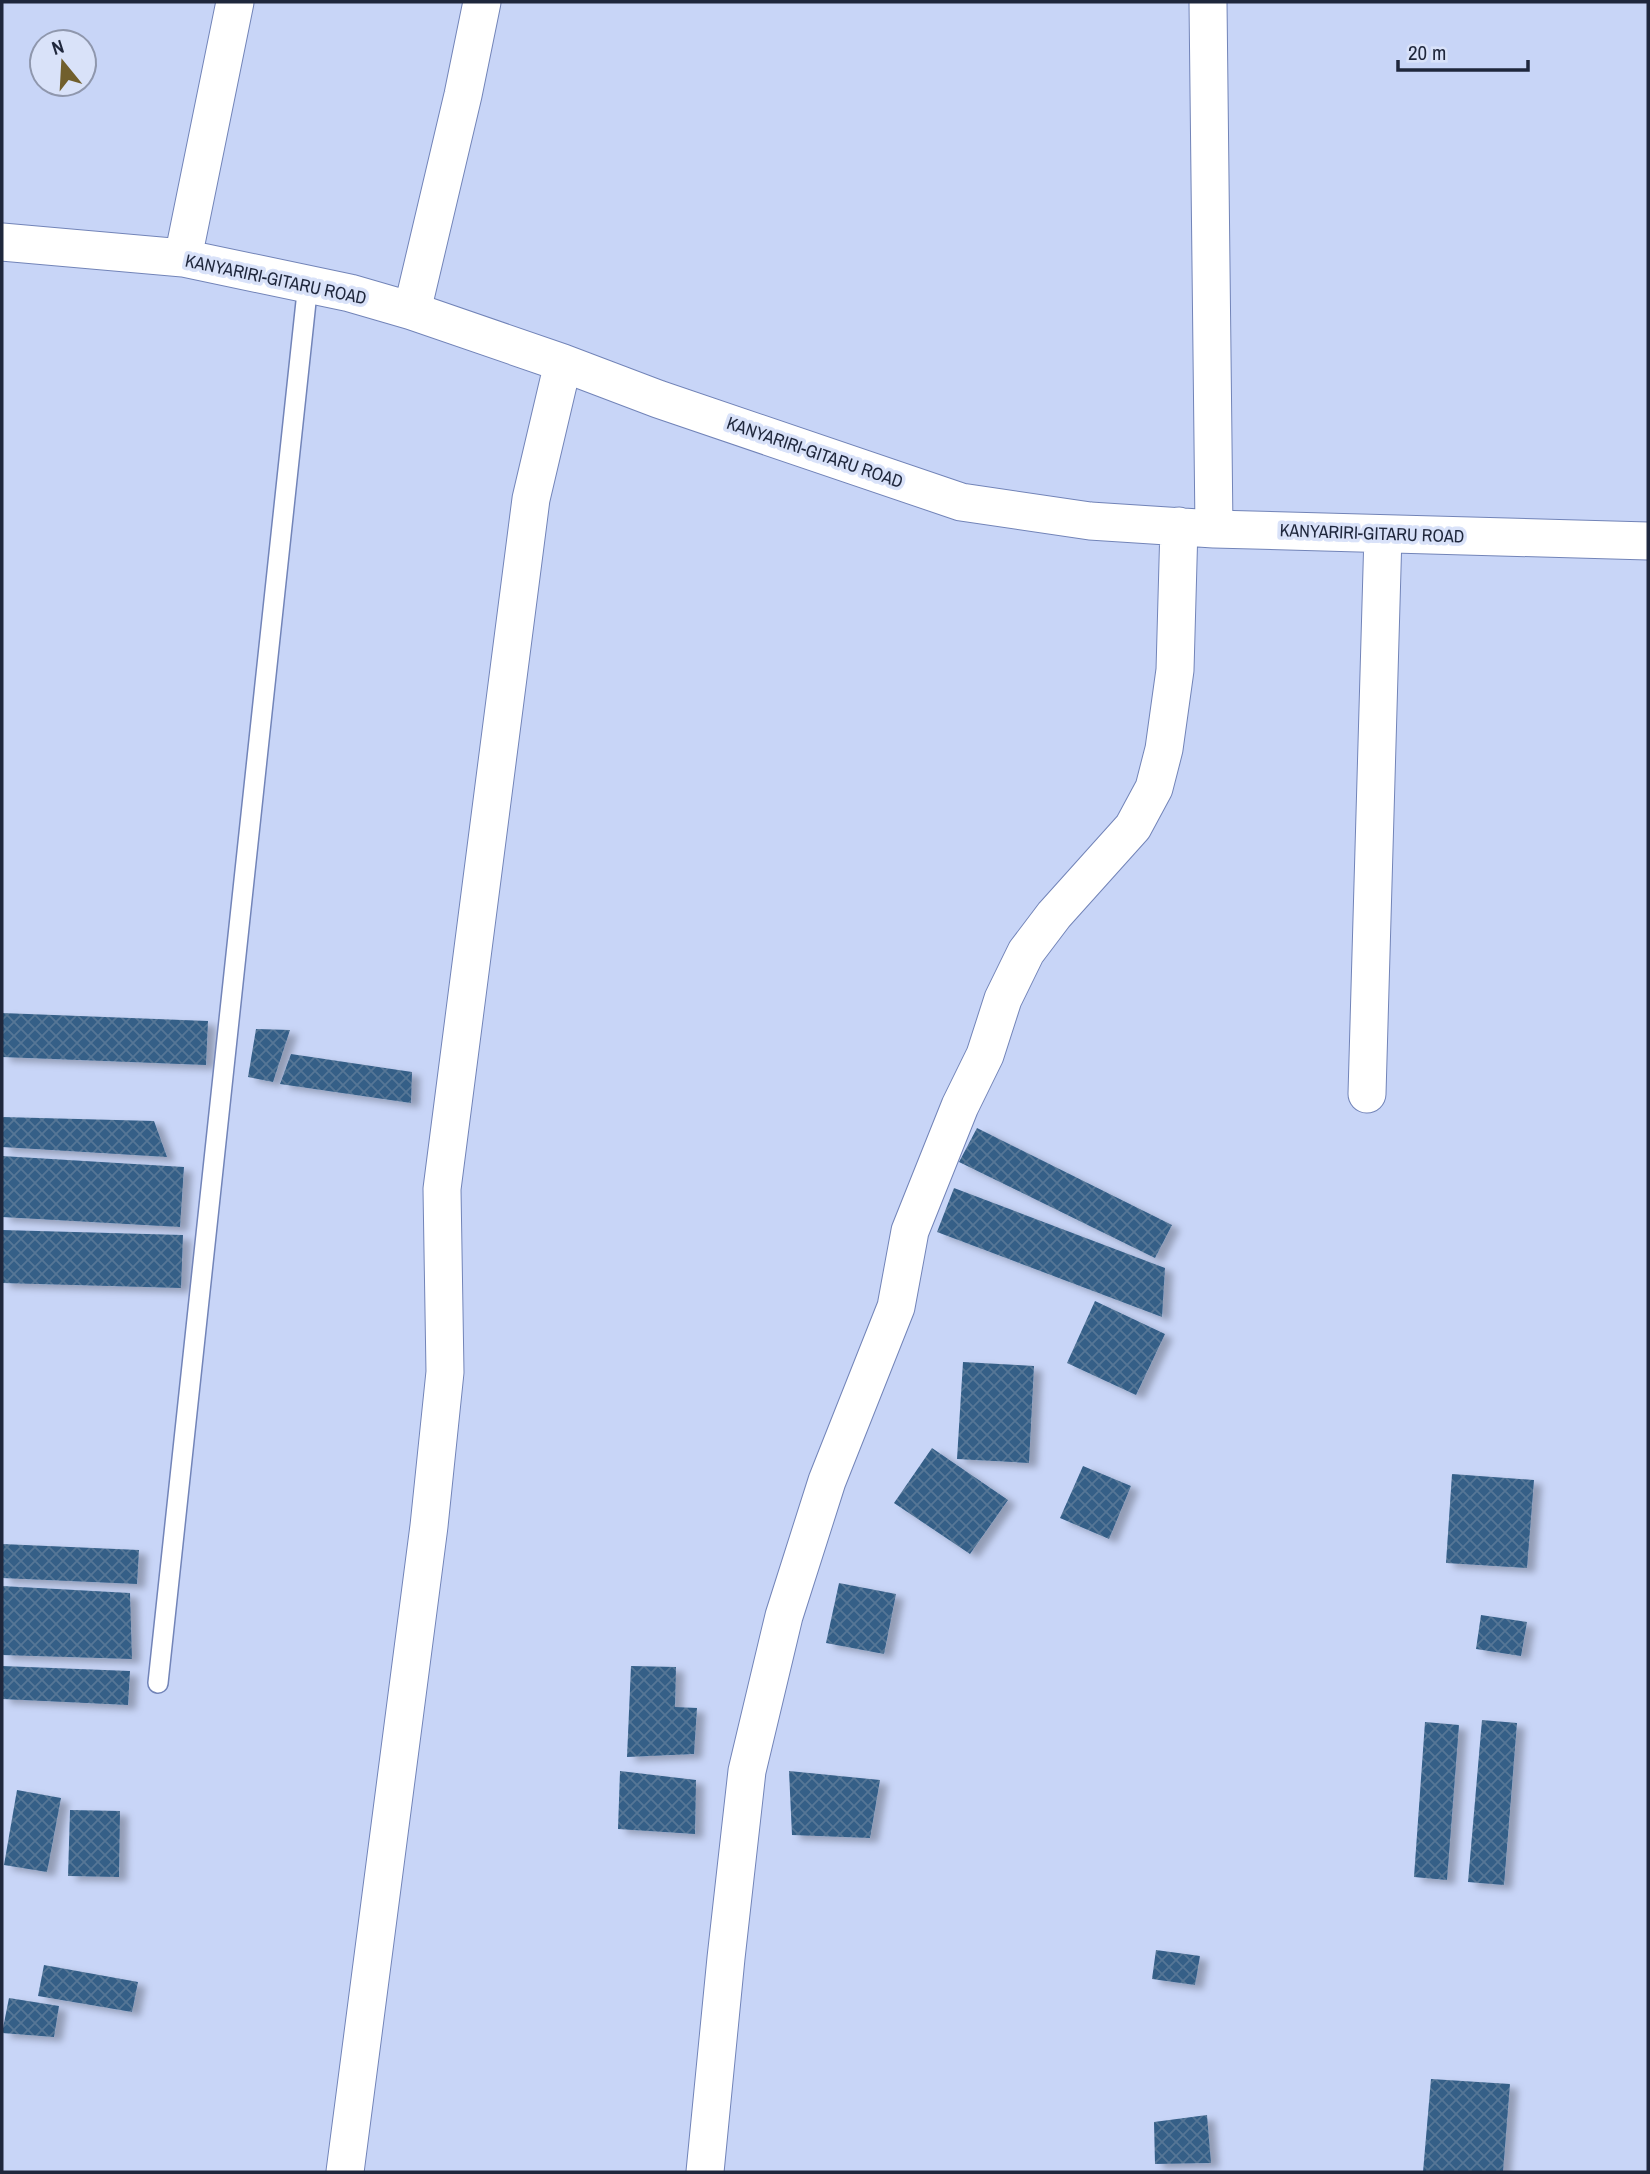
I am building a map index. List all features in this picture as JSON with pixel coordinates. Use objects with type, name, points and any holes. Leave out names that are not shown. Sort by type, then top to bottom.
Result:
[{"type":"street","points":[[183,258],[235,2]]},
{"type":"street","points":[[412,311],[482,2]]},
{"type":"street","points":[[705,2172],[747,1771],[784,1616],[827,1481],[896,1307],[909,1231],[960,1106],[985,1055],[1003,999],[1026,952],[1054,915],[1133,827],[1154,788],[1164,749],[1197,528],[1208,2]]},
{"type":"street","name":"KANYARIRI-GITARU ROAD","points":[[2,242],[183,258],[308,283],[412,311],[658,399],[961,502],[1090,521],[1197,528],[1648,541]]},
{"type":"street","points":[[345,2172],[429,1526],[445,1372],[442,1189],[531,499],[563,363]]},
{"type":"street","points":[[1367,1094],[1383,534]]},
{"type":"lane","points":[[158,1683],[308,283]]},
{"type":"building","points":[[2,1013],[208,1021],[206,1065],[2,1057]]},
{"type":"building","points":[[256,1029],[290,1030],[273,1082],[248,1077]]},
{"type":"building","points":[[291,1054],[412,1072],[411,1103],[280,1084]]},
{"type":"building","points":[[2,1117],[154,1121],[167,1157],[2,1147]]},
{"type":"building","points":[[977,1128],[1172,1225],[1155,1258],[959,1162]]},
{"type":"building","points":[[2,1156],[184,1167],[180,1227],[2,1217]]},
{"type":"building","points":[[954,1188],[1165,1268],[1162,1317],[937,1232]]},
{"type":"building","points":[[2,1230],[183,1235],[181,1288],[2,1283]]},
{"type":"building","points":[[1095,1301],[1165,1334],[1136,1395],[1067,1363]]},
{"type":"building","points":[[963,1362],[1034,1366],[1029,1463],[957,1459]]},
{"type":"building","points":[[932,1448],[1008,1500],[970,1554],[894,1503]]},
{"type":"building","points":[[1083,1466],[1131,1486],[1109,1539],[1060,1518]]},
{"type":"building","points":[[1452,1474],[1534,1480],[1527,1568],[1446,1563]]},
{"type":"building","points":[[2,1544],[139,1550],[137,1584],[2,1578]]},
{"type":"building","points":[[839,1583],[896,1594],[884,1654],[826,1643]]},
{"type":"building","points":[[2,1586],[130,1593],[132,1659],[2,1655]]},
{"type":"building","points":[[1481,1615],[1527,1622],[1521,1656],[1476,1649]]},
{"type":"building","points":[[2,1666],[130,1671],[128,1705],[2,1699]]},
{"type":"building","points":[[631,1666],[676,1667],[675,1707],[697,1708],[694,1754],[627,1757]]},
{"type":"building","points":[[1482,1720],[1517,1723],[1504,1885],[1468,1882]]},
{"type":"building","points":[[1425,1722],[1459,1725],[1447,1880],[1414,1877]]},
{"type":"building","points":[[620,1771],[696,1780],[695,1834],[618,1829]]},
{"type":"building","points":[[789,1771],[880,1780],[870,1838],[792,1835]]},
{"type":"building","points":[[17,1790],[61,1798],[47,1872],[4,1865]]},
{"type":"building","points":[[70,1810],[120,1811],[119,1877],[68,1876]]},
{"type":"building","points":[[1156,1950],[1200,1956],[1195,1985],[1152,1979]]},
{"type":"building","points":[[44,1965],[138,1982],[132,2012],[38,1996]]},
{"type":"building","points":[[9,1998],[59,2006],[54,2037],[2,2033]]},
{"type":"building","points":[[1431,2079],[1510,2084],[1503,2172],[1423,2172]]},
{"type":"building","points":[[1207,2115],[1211,2163],[1155,2164],[1154,2122]]}]
